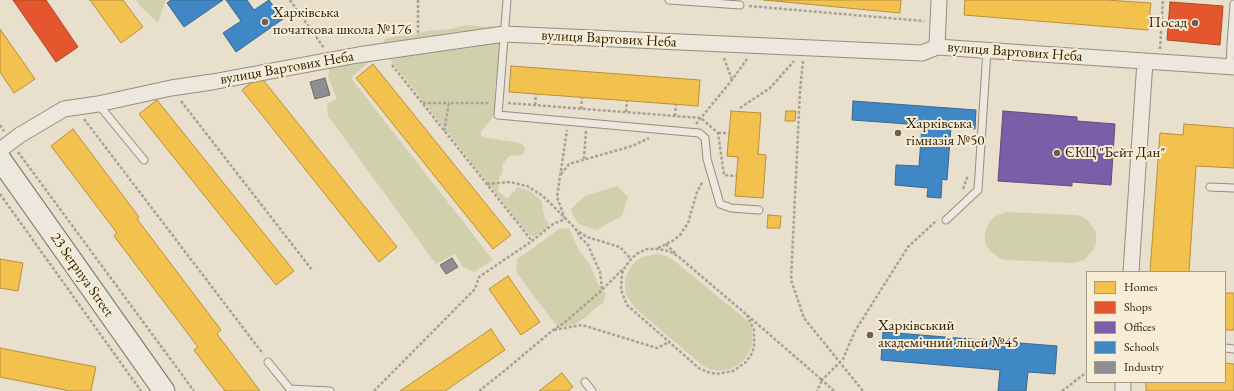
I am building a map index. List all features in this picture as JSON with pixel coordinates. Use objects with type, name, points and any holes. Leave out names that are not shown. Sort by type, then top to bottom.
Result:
[{"type":"street","points":[[937,46],[939,0]]},
{"type":"street","name":"вулиця Вартових Неба","points":[[4,150],[64,109],[98,104],[171,88],[212,82],[333,59],[504,34],[922,53],[937,46],[1232,67]]},
{"type":"street","points":[[1131,271],[1152,62]]},
{"type":"street","name":"23 Serpnya Street","points":[[4,150],[164,391]]},
{"type":"lane","points":[[507,0],[498,115],[699,133],[705,138],[710,172],[714,180],[720,204],[731,208],[759,210]]},
{"type":"lane","points":[[669,0],[740,5]]},
{"type":"lane","points":[[1232,67],[1234,4]]},
{"type":"lane","points":[[943,219],[978,190],[987,50]]},
{"type":"lane","points":[[98,104],[144,160]]},
{"type":"lane","points":[[1210,187],[1234,188]]},
{"type":"lane","points":[[268,362],[290,389],[330,391]]},
{"type":"lane","points":[[585,382],[592,391]]},
{"type":"path","points":[[290,0],[333,59]]},
{"type":"path","points":[[418,0],[418,46]]},
{"type":"path","points":[[1152,62],[1163,0]]},
{"type":"path","points":[[740,5],[924,21]]},
{"type":"path","points":[[719,44],[732,80]]},
{"type":"path","points":[[689,132],[732,80],[756,46]]},
{"type":"path","points":[[740,108],[770,88],[804,48]]},
{"type":"path","points":[[804,48],[800,91],[791,280],[804,318],[863,391]]},
{"type":"path","points":[[382,52],[532,241]]},
{"type":"path","points":[[171,88],[312,270]]},
{"type":"path","points":[[535,105],[536,94]]},
{"type":"path","points":[[581,109],[582,97]]},
{"type":"path","points":[[626,112],[627,101]]},
{"type":"path","points":[[422,103],[482,103]]},
{"type":"path","points":[[444,131],[449,103]]},
{"type":"path","points":[[675,116],[676,104]]},
{"type":"path","points":[[75,108],[268,362]]},
{"type":"path","points":[[561,175],[570,164],[643,142],[663,129]]},
{"type":"path","points":[[718,133],[729,133]]},
{"type":"path","points":[[565,219],[557,197],[567,139]]},
{"type":"path","points":[[584,160],[586,140]]},
{"type":"path","points":[[4,150],[194,391]]},
{"type":"path","points":[[963,191],[969,170]]},
{"type":"path","points":[[479,391],[504,372],[553,330],[564,323],[602,290],[631,259],[643,251],[657,248],[666,244],[680,235],[688,223],[697,192],[703,180],[710,172]]},
{"type":"path","points":[[487,184],[510,182],[527,186],[542,196],[556,208],[565,219],[587,237],[620,247],[631,259]]},
{"type":"path","points":[[0,194],[140,391]]},
{"type":"path","points":[[374,391],[475,289],[479,277],[532,241],[553,224],[565,219]]},
{"type":"path","points":[[817,391],[822,380],[843,359],[855,331],[908,247],[943,219]]},
{"type":"path","points":[[575,228],[580,238],[588,245],[596,260],[600,272],[602,290]]},
{"type":"path","points":[[666,244],[679,257],[834,391]]},
{"type":"path","points":[[657,248],[668,251],[679,257]]},
{"type":"path","points":[[625,267],[620,282],[621,290],[627,305],[700,368],[708,372],[724,374],[733,371],[746,362],[754,347],[754,330],[747,315]]},
{"type":"path","points":[[553,330],[582,325],[657,348],[669,342]]},
{"type":"path","points":[[1062,391],[1086,373]]},
{"type":"green space","points":[[136,0],[166,0],[158,23],[140,6]]},
{"type":"green space","points":[[467,25],[483,27],[494,26],[500,30],[502,38],[495,89],[495,109],[493,117],[481,132],[481,136],[521,143],[525,148],[523,155],[509,156],[502,165],[503,171],[499,179],[498,191],[507,199],[518,187],[530,191],[541,200],[545,219],[549,223],[547,228],[534,237],[530,235],[520,224],[381,47],[385,39],[396,36],[414,35],[427,31],[451,29]]},
{"type":"green space","points":[[373,58],[351,78],[493,260],[474,272],[462,266],[455,254],[436,264],[328,116],[327,104],[337,99],[328,76],[330,67]]},
{"type":"green space","points":[[617,186],[628,197],[622,216],[596,230],[579,224],[573,216],[571,209],[585,196]]},
{"type":"green space","points":[[1006,212],[1077,215],[1083,217],[1096,232],[1096,244],[1085,259],[1075,263],[1001,259],[990,251],[985,243],[985,233],[989,222],[994,217]]},
{"type":"green space","points":[[569,228],[579,250],[590,265],[598,284],[606,294],[603,303],[595,308],[586,317],[574,325],[558,327],[516,272],[517,259],[559,229]]},
{"type":"green space","points":[[656,254],[666,256],[673,260],[748,321],[752,329],[752,346],[745,359],[738,365],[730,369],[719,371],[711,370],[703,366],[635,308],[626,294],[626,276],[635,262],[642,257]]},
{"type":"building: Homes","points":[[90,0],[123,0],[143,27],[121,43]]},
{"type":"building: Homes","points":[[764,0],[901,0],[900,13]]},
{"type":"building: Homes","points":[[965,0],[1106,0],[1151,3],[1148,30],[964,15]]},
{"type":"building: Homes","points":[[0,29],[35,79],[14,93],[0,72]]},
{"type":"building: Homes","points":[[373,64],[511,235],[493,249],[356,78]]},
{"type":"building: Homes","points":[[511,66],[700,80],[698,106],[509,92]]},
{"type":"building: Homes","points":[[260,76],[397,247],[379,262],[242,90]]},
{"type":"building: Homes","points":[[157,100],[294,271],[276,285],[139,114]]},
{"type":"building: Homes","points":[[731,111],[761,113],[758,154],[766,155],[763,198],[735,196],[738,157],[727,156]]},
{"type":"building: Homes","points":[[786,111],[796,111],[795,121],[785,121]]},
{"type":"building: Homes","points":[[1184,124],[1234,128],[1234,168],[1196,166],[1189,271],[1150,271],[1160,133],[1183,135]]},
{"type":"building: Homes","points":[[73,129],[139,217],[137,219],[221,330],[217,334],[260,391],[225,391],[194,350],[198,347],[114,236],[117,233],[51,146]]},
{"type":"building: Homes","points":[[768,215],[781,216],[780,228],[767,228]]},
{"type":"building: Homes","points":[[0,259],[23,263],[18,291],[0,288]]},
{"type":"building: Homes","points":[[508,276],[540,322],[521,335],[489,289]]},
{"type":"building: Homes","points":[[1226,293],[1234,293],[1234,330],[1226,330]]},
{"type":"building: Homes","points":[[491,329],[505,350],[445,391],[400,391]]},
{"type":"building: Homes","points":[[0,348],[96,367],[91,391],[70,391],[0,377]]},
{"type":"building: Homes","points":[[1226,363],[1234,364],[1234,391],[1146,391],[1146,383],[1226,383]]},
{"type":"building: Homes","points":[[562,373],[573,387],[568,391],[539,391]]},
{"type":"building: Shops","points":[[13,0],[46,0],[78,47],[56,62]]},
{"type":"building: Shops","name":"Посад","points":[[1170,2],[1223,6],[1220,45],[1167,40]]},
{"type":"building: Offices","name":"ЄКЦ \"Бейт Дан\"","points":[[1003,111],[1077,117],[1077,121],[1115,124],[1111,185],[1072,182],[1072,186],[998,181]]},
{"type":"building: Schools","points":[[171,0],[223,0],[184,27],[167,3]]},
{"type":"building: Schools","points":[[226,0],[247,0],[254,10],[269,0],[283,19],[236,52],[223,33],[241,21]]},
{"type":"building: Schools","points":[[853,101],[976,110],[975,129],[951,127],[947,180],[942,179],[941,198],[927,197],[928,188],[895,185],[896,165],[919,166],[922,125],[852,120]]},
{"type":"building: Schools","points":[[883,332],[1057,346],[1055,374],[1028,372],[1026,391],[998,391],[1000,370],[881,360]]},
{"type":"building: Industry","points":[[325,78],[330,95],[315,99],[310,82]]},
{"type":"building: Industry","points":[[452,258],[458,267],[446,274],[440,265]]},
{"type":"place","name":"Харківська початкова школа №176","points":[[265,22]]},
{"type":"place","name":"Посад","points":[[1195,23]]},
{"type":"place","name":"Харківська гімназія №50","points":[[898,133]]},
{"type":"place","name":"ЄКЦ \"Бейт Дан\"","points":[[1057,153]]},
{"type":"place","name":"Харківський академічний ліцей №45","points":[[870,335]]}]
